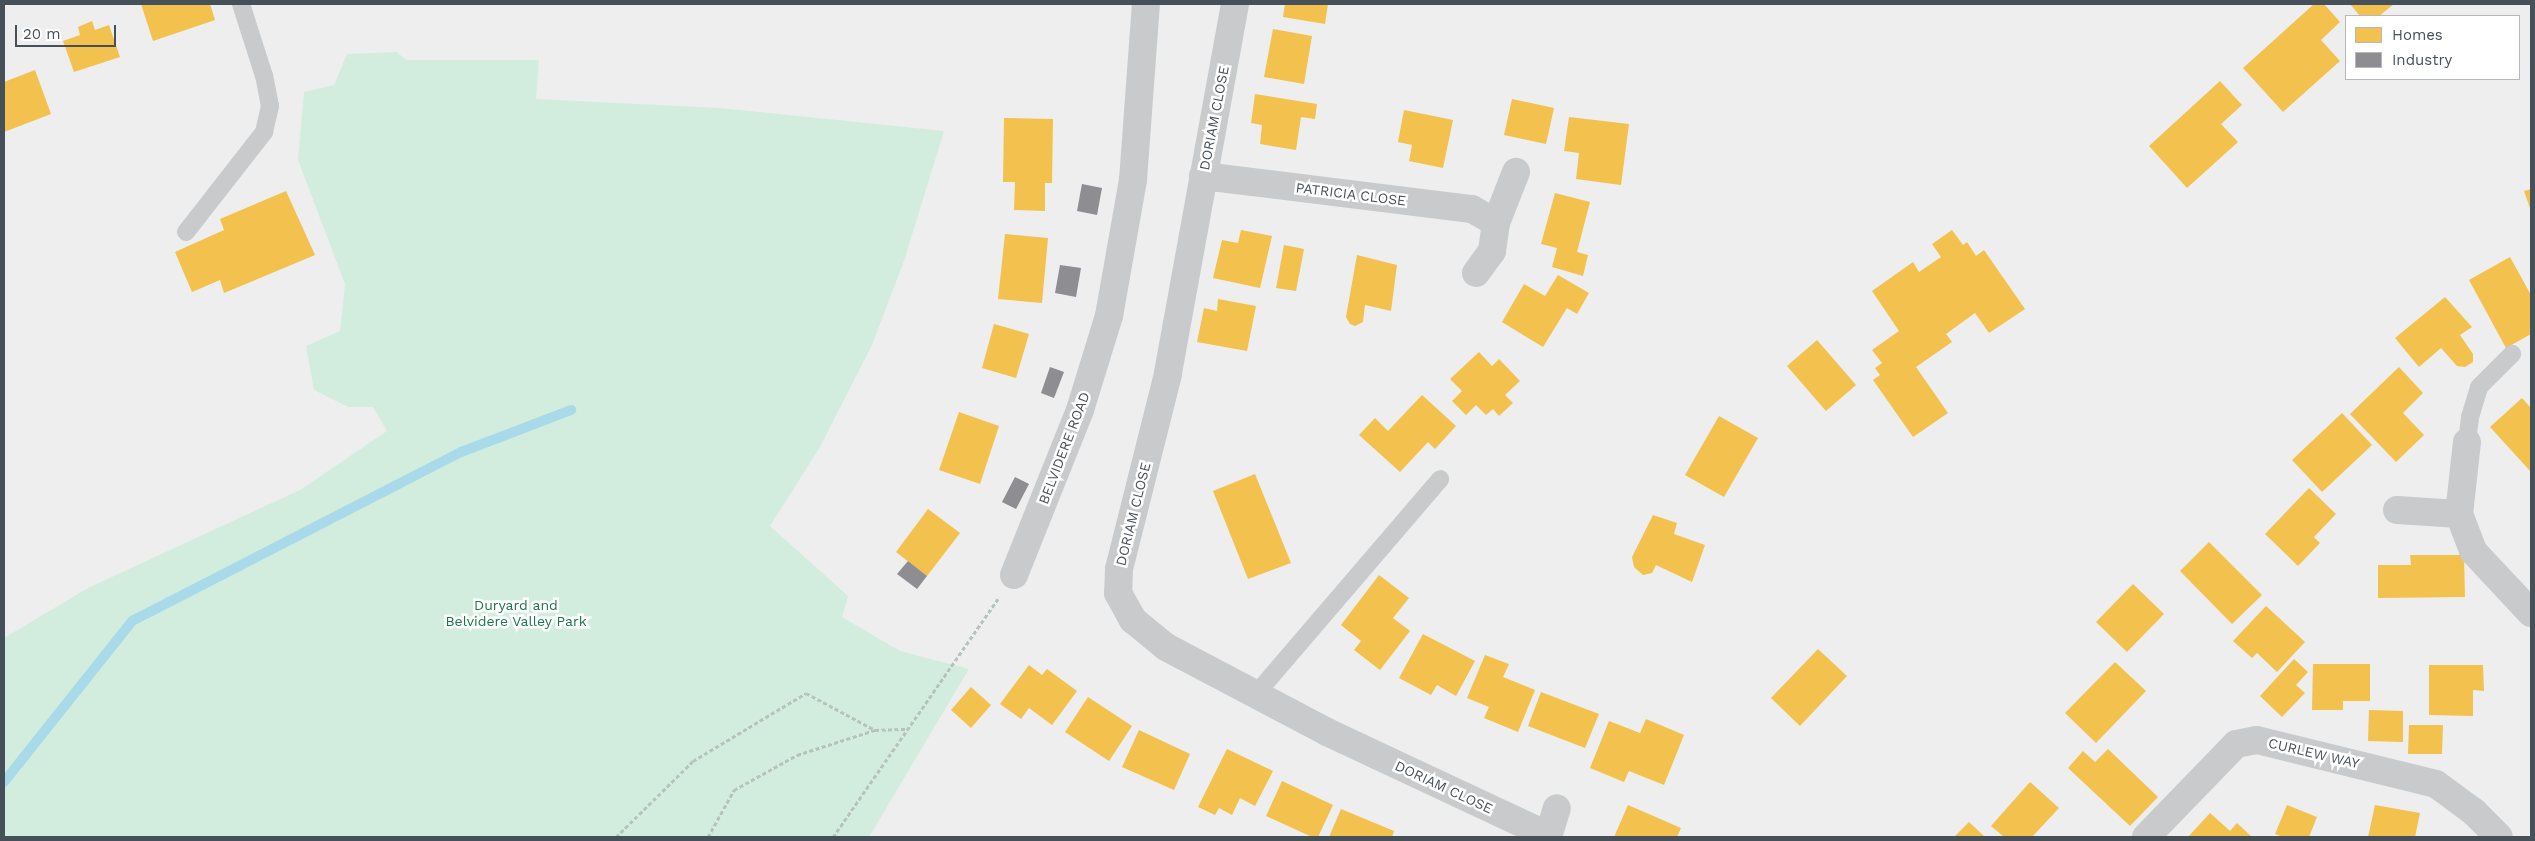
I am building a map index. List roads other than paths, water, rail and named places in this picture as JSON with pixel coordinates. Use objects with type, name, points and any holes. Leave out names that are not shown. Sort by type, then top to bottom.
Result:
[{"type":"street","name":"BELVIDERE ROAD","points":[[1014,576],[1080,410],[1109,316],[1133,180],[1146,4]]},
{"type":"street","name":"DORIAM CLOSE","points":[[1235,4],[1168,374],[1119,569],[1118,593],[1133,620],[1166,647],[1327,732],[1549,836],[1557,808]]},
{"type":"street","points":[[1476,273],[1492,251],[1496,223],[1516,172]]},
{"type":"street","name":"PATRICIA CLOSE","points":[[1203,176],[1472,208],[1496,223]]},
{"type":"street","points":[[2467,442],[2459,514],[2473,551],[2531,614]]},
{"type":"street","points":[[2397,510],[2459,514]]},
{"type":"street","name":"CURLEW WAY","points":[[2146,837],[2236,744],[2257,740],[2436,784],[2474,812],[2499,837]]},
{"type":"lane","points":[[186,232],[264,132],[270,106],[264,76],[241,4]]},
{"type":"lane","points":[[2467,442],[2470,417],[2479,388],[2512,354]]},
{"type":"lane","points":[[1256,694],[1440,479]]},
{"type":"waterway","points":[[4,782],[132,621],[461,452],[571,410]]},
{"type":"park label","name":"Duryard and Belvidere Valley Park","points":[[516,614]]}]
